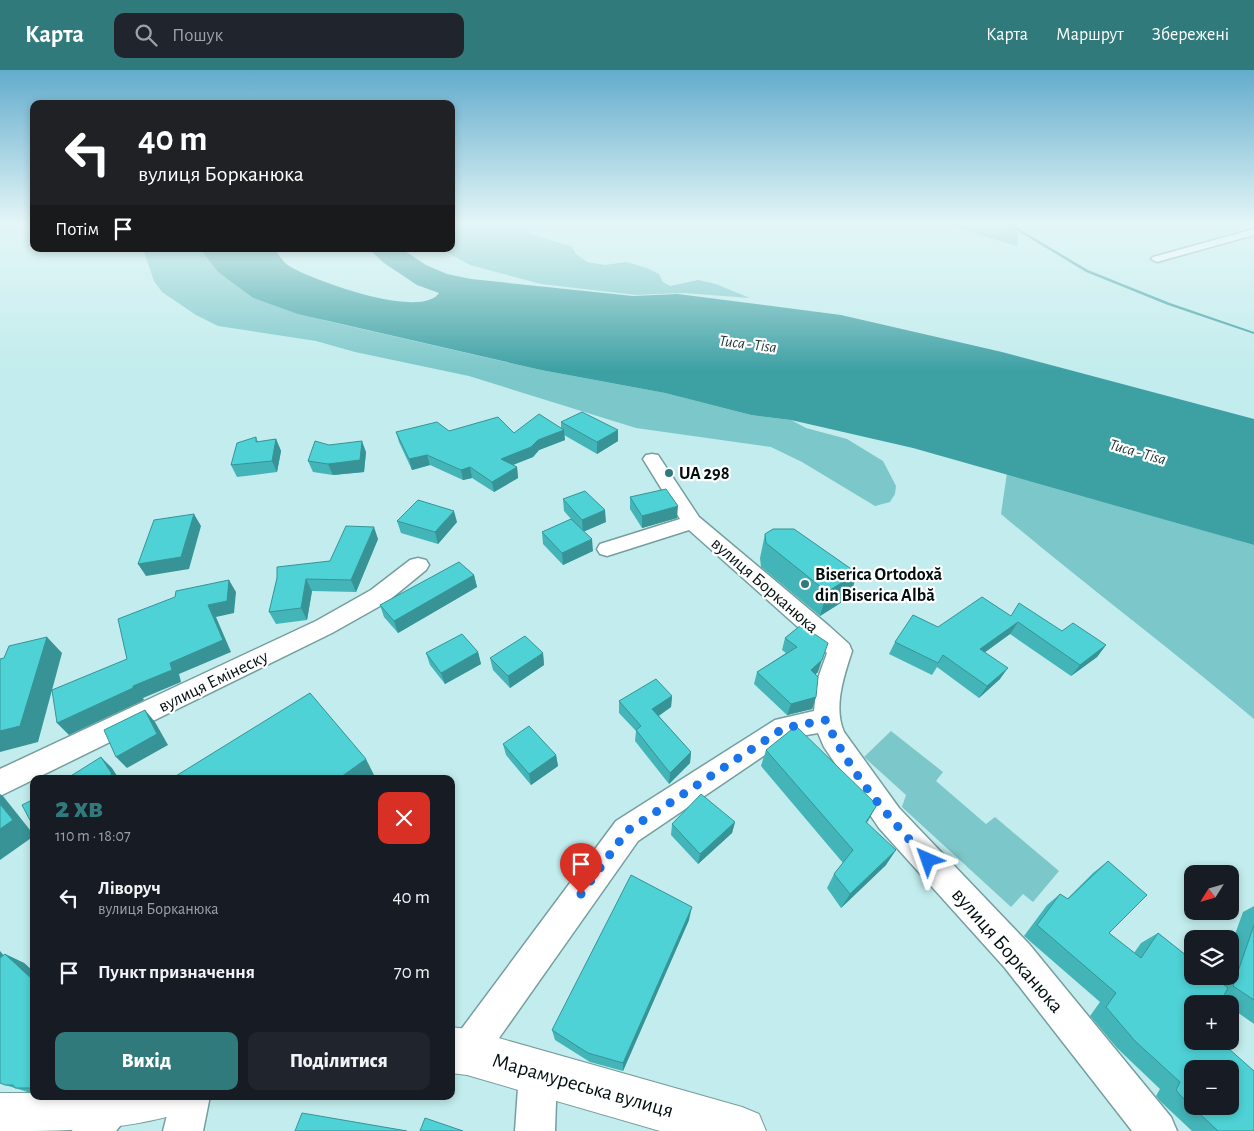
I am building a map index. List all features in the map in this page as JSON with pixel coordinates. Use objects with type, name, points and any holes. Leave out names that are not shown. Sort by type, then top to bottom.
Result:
[{"type":"main road","name":"Марамуреська вулиця","points":[[459,1051],[742,1131]]},
{"type":"main road","points":[[0,1117],[62,1116],[101,1119],[152,1100]]},
{"type":"street","name":"вулиця Борканюка","points":[[652,459],[692,522],[821,632],[840,651],[830,681],[826,720],[834,740],[889,818],[1018,956],[1157,1131]]},
{"type":"street","points":[[607,548],[692,522]]},
{"type":"street","name":"вулиця Емінеску","points":[[0,783],[324,627],[379,596],[418,565]]},
{"type":"street","points":[[459,1051],[627,831],[784,728],[826,720]]},
{"type":"street","points":[[535,1131],[538,1073]]},
{"type":"street","points":[[183,1131],[190,1100]]},
{"type":"shaded area","points":[[151,273],[219,273],[253,298],[327,321],[541,370],[665,393],[751,415],[791,420],[806,428],[847,439],[883,461],[896,486],[895,494],[890,502],[875,506],[802,462],[771,447],[636,428],[469,376],[355,352],[316,341],[218,326],[196,315],[162,292],[154,281]]},
{"type":"shaded area","points":[[498,273],[656,273],[659,274],[663,282],[670,286],[698,280],[716,284],[750,298],[683,293],[636,295],[541,284]]},
{"type":"shaded area","points":[[1007,473],[1254,545],[1254,719],[1001,514]]},
{"type":"shaded area","points":[[891,731],[943,772],[936,781],[986,824],[995,817],[1059,871],[1033,902],[1023,894],[1011,907],[902,807],[906,795],[864,757]]},
{"type":"water","name":"Тиса - Tisa","points":[[219,273],[302,273],[366,295],[411,302],[428,300],[439,293],[417,285],[398,273],[444,273],[471,279],[633,296],[678,294],[841,315],[1002,352],[1254,419],[1254,545],[913,448],[791,420],[751,415],[665,393],[541,370],[298,314],[253,298]]},
{"type":"building","points":[[582,412],[618,430],[597,442],[561,422]]},
{"type":"building","points":[[539,414],[564,430],[538,440],[531,447],[501,459],[517,467],[492,482],[470,467],[461,470],[427,455],[409,459],[396,432],[437,422],[449,431],[498,417],[514,433]]},
{"type":"building","points":[[256,437],[256,442],[276,439],[272,461],[231,465],[237,443]]},
{"type":"building","points":[[315,441],[329,445],[362,441],[360,460],[328,464],[308,461]]},
{"type":"building","points":[[666,489],[678,506],[642,516],[630,497]]},
{"type":"building","points":[[585,491],[605,510],[582,520],[563,499]]},
{"type":"building","points":[[418,500],[454,511],[435,532],[397,521]]},
{"type":"building","points":[[194,514],[181,557],[138,564],[154,520]]},
{"type":"building","points":[[571,519],[592,539],[562,553],[542,532]]},
{"type":"building","points":[[346,526],[374,527],[351,580],[306,579],[301,608],[269,612],[277,578],[277,567],[330,561]]},
{"type":"building","points":[[773,529],[794,529],[857,573],[827,592],[766,543],[765,534]]},
{"type":"building","points":[[459,562],[474,575],[394,621],[380,605]]},
{"type":"building","points":[[229,580],[227,601],[208,605],[223,640],[170,663],[172,670],[133,686],[133,688],[57,723],[52,690],[127,659],[118,619],[175,597],[176,591]]},
{"type":"building","points":[[982,597],[1011,616],[1019,603],[1062,631],[1073,623],[1106,645],[1080,665],[1018,622],[980,649],[1008,668],[987,686],[943,655],[938,663],[895,642],[913,615],[938,627]]},
{"type":"building","points":[[801,625],[828,643],[822,660],[811,670],[818,677],[816,697],[791,704],[757,672],[797,647],[785,638]]},
{"type":"building","points":[[462,634],[478,652],[441,673],[426,653]]},
{"type":"building","points":[[525,636],[543,653],[508,676],[490,658]]},
{"type":"building","points":[[47,637],[20,726],[0,731],[0,659],[4,658],[9,646]]},
{"type":"building","points":[[656,679],[672,696],[652,709],[691,752],[670,773],[636,730],[641,726],[619,701]]},
{"type":"building","points":[[310,693],[366,759],[344,775],[177,775]]},
{"type":"building","points":[[145,710],[157,734],[116,757],[104,730]]},
{"type":"building","points":[[529,726],[556,755],[529,774],[503,744]]},
{"type":"building","points":[[796,726],[877,805],[866,822],[896,850],[850,894],[834,874],[853,850],[766,750]]},
{"type":"building","points":[[101,757],[112,774],[111,775],[72,775]]},
{"type":"building","points":[[701,794],[735,822],[700,854],[672,824]]},
{"type":"building","points":[[30,801],[30,820],[22,805]]},
{"type":"building","points":[[0,804],[13,820],[0,829]]},
{"type":"building","points":[[1108,861],[1147,895],[1109,933],[1141,958],[1158,933],[1184,954],[1184,985],[1224,985],[1228,988],[1224,995],[1184,995],[1184,1050],[1230,1050],[1254,1071],[1254,1131],[1218,1131],[1201,1115],[1239,1115],[1239,1060],[1184,1060],[1184,1099],[1176,1090],[1180,1082],[1135,1041],[1106,1007],[1116,993],[1037,925],[1060,894],[1068,899]]},
{"type":"building","points":[[631,875],[692,907],[623,1063],[588,1053],[552,1030]]},
{"type":"building","points":[[1254,925],[1254,1000],[1233,986],[1239,985],[1239,969]]},
{"type":"building","points":[[5,954],[30,977],[30,1088],[15,1088],[13,1085],[0,1083],[0,958]]},
{"type":"building","points":[[302,1113],[407,1131],[295,1131]]},
{"type":"building","points":[[425,1118],[463,1131],[420,1131]]},
{"type":"waterway","points":[[1091,273],[1169,304],[1254,333]]},
{"type":"place","name":"UA 298","points":[[669,473]]},
{"type":"place","name":"Biserica Ortodoxă din Biserica Albă","points":[[805,584]]},
{"type":"route","points":[[581,894],[627,831],[784,728],[826,720],[834,740],[889,818],[928,860]]}]
